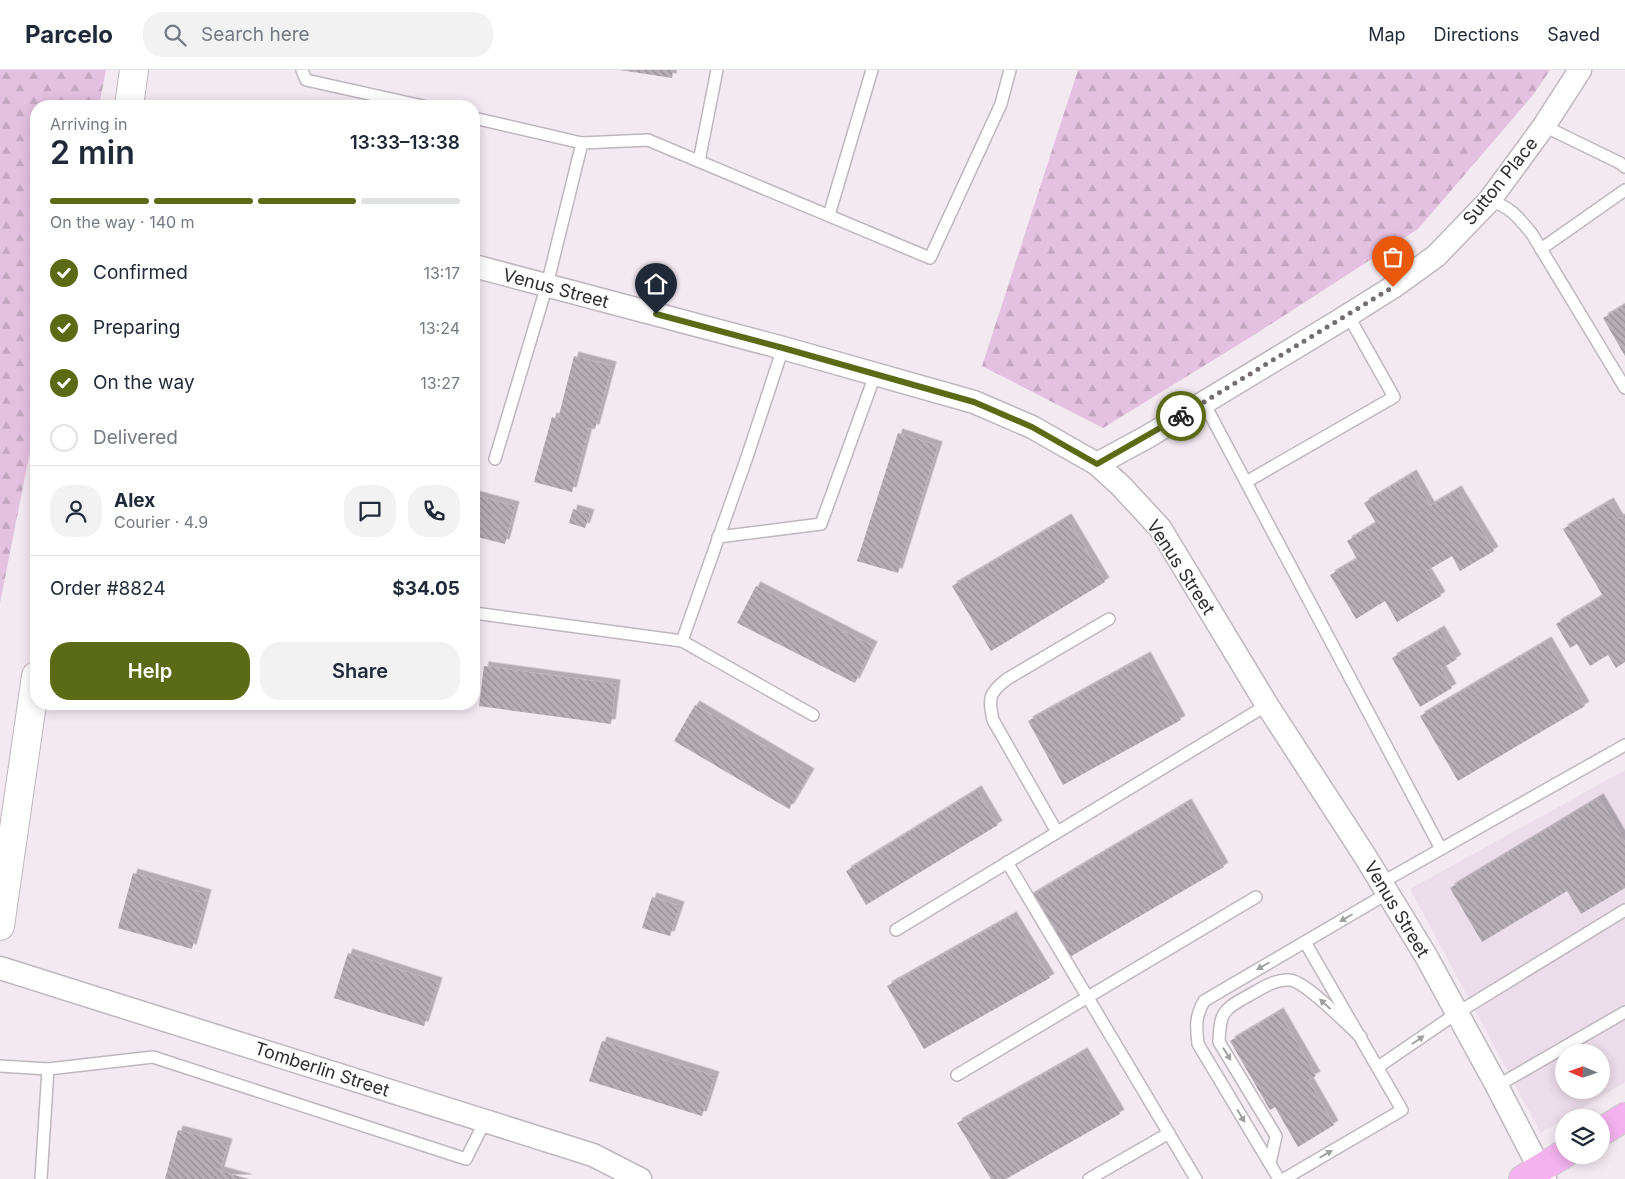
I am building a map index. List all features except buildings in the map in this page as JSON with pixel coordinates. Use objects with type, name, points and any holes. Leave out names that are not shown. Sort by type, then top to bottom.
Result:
[{"type":"highway","points":[[1610,1126],[1625,1117]]},
{"type":"highway","points":[[1536,1175],[1555,1161]]},
{"type":"street","points":[[130,100],[134,70]]},
{"type":"street","name":"Sutton Place","points":[[1097,464],[1146,437],[1348,315],[1393,287],[1436,256],[1489,201],[1544,126],[1580,70]]},
{"type":"street","name":"Venus Street","points":[[480,268],[783,348],[974,402],[1032,427],[1097,464],[1121,486],[1160,528],[1267,706],[1426,956],[1497,1086],[1536,1175]]},
{"type":"street","points":[[0,926],[31,710]]},
{"type":"street","name":"Tomberlin Street","points":[[0,968],[593,1155],[640,1179]]},
{"type":"lane","points":[[302,70],[306,80],[396,100]]},
{"type":"lane","points":[[699,161],[717,70]]},
{"type":"lane","points":[[829,216],[872,70]]},
{"type":"lane","points":[[480,119],[582,142],[648,140],[930,258],[1001,104],[1010,70]]},
{"type":"lane","points":[[1544,126],[1625,167]]},
{"type":"lane","points":[[495,459],[547,285],[582,142]]},
{"type":"lane","points":[[1541,249],[1625,190]]},
{"type":"lane","points":[[1489,201],[1500,203],[1516,215],[1532,234],[1625,388]]},
{"type":"lane","points":[[1246,482],[1394,397],[1348,315]]},
{"type":"lane","points":[[682,641],[783,348]]},
{"type":"lane","points":[[718,537],[821,524],[875,374]]},
{"type":"lane","points":[[1204,402],[1441,849]]},
{"type":"lane","points":[[480,614],[682,641],[813,715]]},
{"type":"lane","points":[[1057,832],[993,720],[990,704],[994,689],[1007,679],[1109,620]]},
{"type":"lane","points":[[896,930],[1267,706]]},
{"type":"lane","points":[[1279,1179],[1198,1044],[1197,1012],[1204,1001],[1305,942],[1441,849],[1625,745]]},
{"type":"lane","points":[[1008,862],[1196,1179]]},
{"type":"lane","points":[[957,1075],[1256,897]]},
{"type":"lane","points":[[1378,1067],[1457,1013],[1625,910]]},
{"type":"lane","points":[[1284,1179],[1402,1110],[1305,942]]},
{"type":"lane","points":[[1270,1162],[1276,1136],[1220,1042],[1220,1025],[1227,1008],[1272,983],[1290,980],[1308,989],[1361,1037]]},
{"type":"lane","points":[[1497,1086],[1625,1012]]},
{"type":"lane","points":[[0,1066],[48,1069],[153,1057],[466,1159],[485,1121]]},
{"type":"lane","points":[[40,1179],[48,1069]]},
{"type":"lane","points":[[1089,1179],[1169,1134]]},
{"type":"shaded area","points":[[1625,770],[1625,1082],[1610,1091],[1610,1044],[1555,1044],[1555,1099],[1597,1099],[1580,1109],[1555,1109],[1555,1124],[1541,1133],[1410,889]]},
{"type":"green space","points":[[0,70],[106,70],[100,100],[30,100],[30,451],[0,603]]},
{"type":"green space","points":[[1078,70],[1550,70],[1533,95],[1418,229],[1254,335],[1103,428],[982,366]]},
{"type":"way so far","points":[[1181,416],[1393,287]]},
{"type":"route","points":[[656,314],[974,402],[1032,427],[1097,464],[1181,416]]}]
